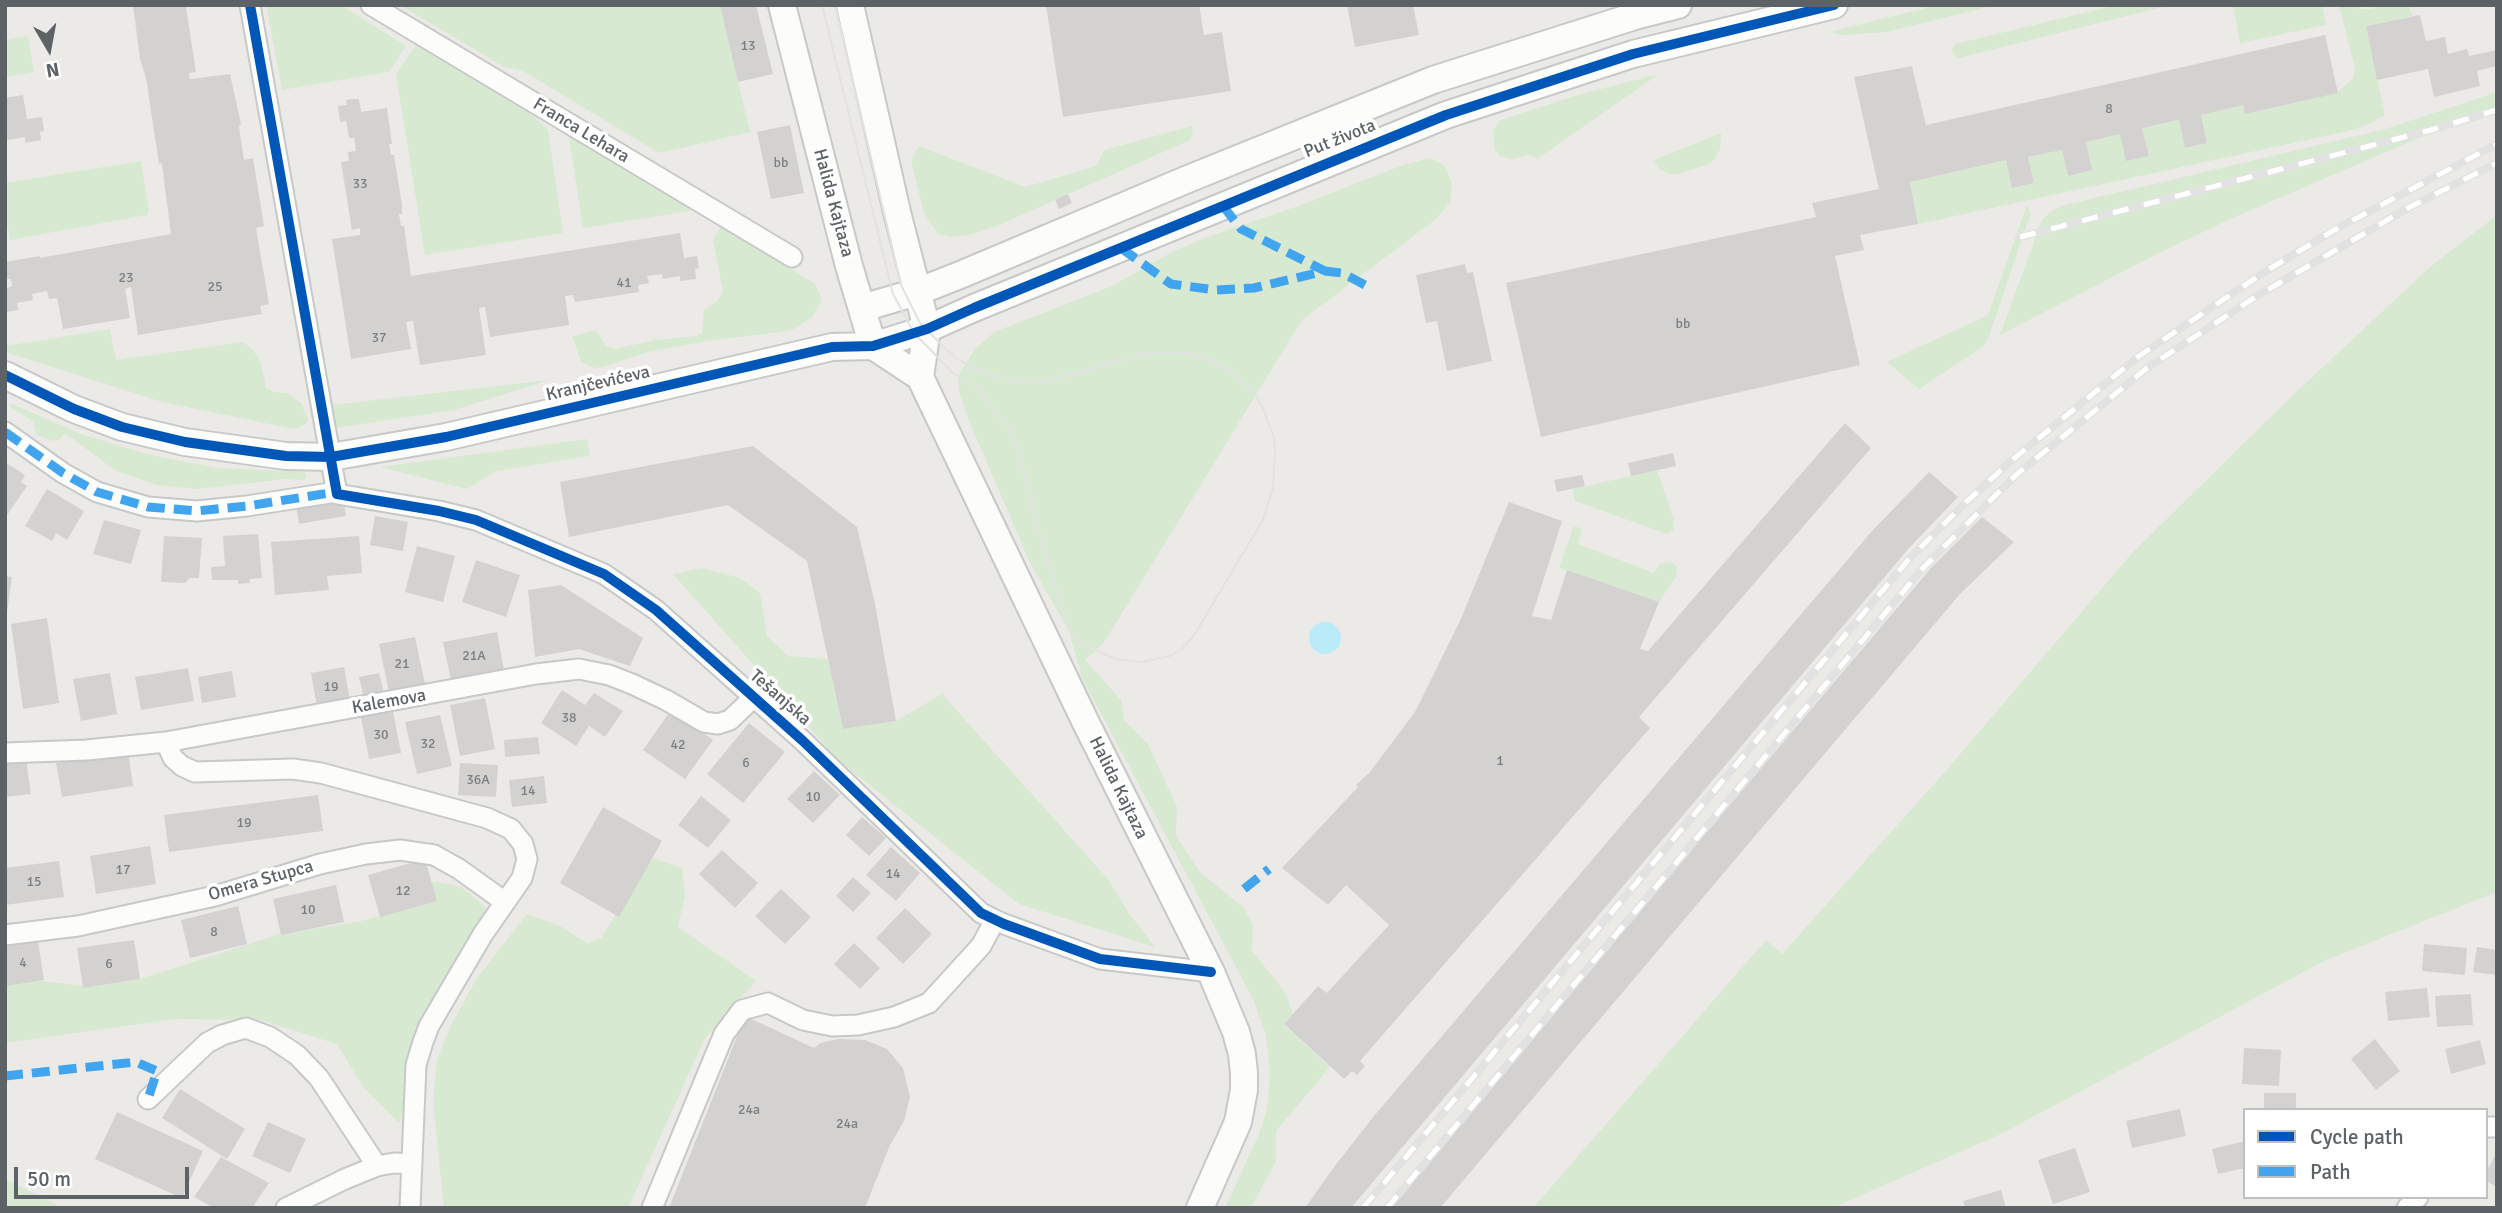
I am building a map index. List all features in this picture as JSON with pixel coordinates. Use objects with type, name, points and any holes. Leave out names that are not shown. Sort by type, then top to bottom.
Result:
[{"type":"street","points":[[5,432],[63,473],[97,492],[148,507],[197,511],[337,492],[250,5]]},
{"type":"street","name":"Franca Lehara","points":[[370,5],[792,257]]},
{"type":"street","name":"Halida Kajtaza","points":[[782,5],[873,346]]},
{"type":"street","points":[[849,5],[927,329],[920,377],[873,346]]},
{"type":"street","name":"Put života","points":[[862,308],[917,292],[1235,159],[1433,80],[1678,5]]},
{"type":"street","name":"Put života","points":[[873,346],[927,329],[1446,115],[1633,54],[1834,5]]},
{"type":"street","points":[[832,347],[862,308]]},
{"type":"street","name":"Kranjčevićeva","points":[[5,375],[74,409],[122,427],[185,442],[286,456],[331,457],[446,438],[832,347],[873,346]]},
{"type":"street","name":"Halida Kajtaza","points":[[920,377],[1092,735],[1211,972],[1237,1032],[1242,1054],[1244,1090],[1238,1122],[1200,1208]]},
{"type":"street","name":"Tešanjska","points":[[337,492],[344,496],[439,511],[476,520],[604,574],[656,610],[803,741],[981,914],[1100,959],[1211,972]]},
{"type":"street","name":"Kalemova","points":[[5,753],[87,750],[166,742],[536,674],[579,669],[609,675],[632,684],[704,722],[718,724],[730,720],[753,698]]},
{"type":"street","points":[[166,742],[173,758],[195,772],[283,769],[321,773],[487,818],[511,829],[523,844],[527,859],[522,878],[465,964],[429,1026],[423,1042],[416,1065],[410,1208]]},
{"type":"street","name":"Omera Stupca","points":[[5,935],[78,926],[215,896],[366,853],[400,850],[434,855],[459,869],[505,902]]},
{"type":"street","points":[[652,1208],[724,1034],[742,1010],[768,1003],[803,1020],[832,1027],[858,1025],[894,1017],[929,1003],[981,946],[995,920]]},
{"type":"street","points":[[148,1099],[207,1043],[246,1028],[270,1037],[298,1055],[319,1078],[377,1166]]},
{"type":"street","points":[[286,1208],[377,1166],[412,1164]]},
{"type":"green space","points":[[266,5],[341,5],[406,46],[389,72],[282,90]]},
{"type":"green space","points":[[400,5],[720,5],[750,132],[659,153],[523,71],[504,67]]},
{"type":"green space","points":[[1938,5],[1996,5],[1887,32],[1842,35],[1829,32]]},
{"type":"green space","points":[[2117,5],[2170,5],[1959,58],[1953,55],[1955,44]]},
{"type":"green space","points":[[2233,5],[2322,5],[2326,25],[2240,43]]},
{"type":"green space","points":[[2339,5],[2357,5],[2360,9],[2370,9],[2384,5],[2408,5],[2413,16],[2366,26],[2385,115],[2367,125],[1918,224],[1910,182],[2006,160],[2013,188],[2034,183],[2028,157],[2062,150],[2068,176],[2086,142],[2120,134],[2148,155],[2142,128],[2179,120],[2185,148],[2207,143],[2201,115],[2243,105],[2246,114],[2337,93],[2353,78],[2355,68]]},
{"type":"green space","points":[[28,36],[34,72],[5,77],[5,40]]},
{"type":"green space","points":[[416,45],[531,114],[548,130],[563,233],[425,255],[396,74]]},
{"type":"green space","points":[[1659,74],[1537,159],[1530,155],[1512,159],[1500,156],[1495,150],[1493,130],[1500,120],[1578,95]]},
{"type":"green space","points":[[2497,92],[2497,114],[2416,139],[2226,221],[2000,335],[2042,220],[2061,206],[2382,130]]},
{"type":"green space","points":[[1192,126],[1190,140],[999,225],[973,234],[953,237],[938,234],[924,213],[911,160],[919,146],[1025,187],[1096,166],[1104,150]]},
{"type":"green space","points":[[568,131],[691,204],[690,211],[583,228]]},
{"type":"green space","points":[[1721,133],[1720,149],[1714,160],[1706,165],[1679,174],[1669,174],[1660,169],[1654,160]]},
{"type":"green space","points":[[1430,158],[1445,166],[1452,184],[1450,203],[1436,219],[1302,320],[1103,644],[1085,660],[1121,700],[1124,720],[1148,744],[1177,807],[1176,836],[1200,872],[1244,908],[1253,926],[1252,950],[1286,994],[1293,1014],[1284,1025],[1330,1067],[1276,1131],[1276,1161],[1251,1208],[1225,1208],[1259,1134],[1267,1109],[1270,1072],[1266,1035],[1253,999],[1082,678],[1069,631],[1030,563],[967,416],[959,391],[958,376],[975,349],[994,332],[1112,286],[1168,254],[1204,238],[1301,205],[1403,165]]},
{"type":"green space","points":[[141,161],[149,210],[147,215],[10,240],[5,214],[5,183]]},
{"type":"green space","points":[[2027,205],[2031,213],[1984,346],[1919,389],[1887,362],[1988,315]]},
{"type":"green space","points":[[2497,215],[2497,892],[2324,961],[2001,1134],[1832,1208],[1533,1208],[1766,940],[1782,954],[1950,766],[2131,554],[2294,394],[2431,266]]},
{"type":"green space","points":[[722,225],[815,284],[821,302],[812,317],[794,329],[648,352],[603,367],[594,368],[581,362],[572,336],[594,331],[606,346],[614,349],[702,333],[704,310],[717,301],[723,292],[713,240]]},
{"type":"green space","points":[[110,329],[116,360],[243,342],[253,350],[260,361],[265,388],[287,393],[302,404],[308,420],[305,425],[294,429],[162,402],[8,353],[5,349],[5,346]]},
{"type":"green space","points":[[549,380],[454,410],[336,428],[332,405]]},
{"type":"green space","points":[[10,403],[83,435],[155,456],[218,468],[304,472],[307,477],[304,480],[286,479],[197,489],[157,485],[116,471],[65,433],[59,440],[53,441],[36,435],[33,421],[9,406]]},
{"type":"green space","points":[[587,439],[590,456],[496,471],[467,489],[380,467]]},
{"type":"green space","points":[[1657,470],[1674,520],[1673,531],[1667,534],[1575,501],[1573,489]]},
{"type":"green space","points":[[1575,526],[1582,529],[1578,544],[1654,573],[1661,563],[1672,562],[1677,566],[1676,577],[1659,602],[1559,568]]},
{"type":"green space","points":[[702,568],[740,578],[760,593],[767,636],[788,656],[828,659],[843,729],[896,721],[942,694],[1108,879],[1128,912],[1155,947],[1019,904],[838,760],[673,574]]},
{"type":"green space","points":[[652,858],[682,868],[685,896],[678,927],[756,981],[704,1040],[628,1208],[444,1208],[433,1102],[437,1059],[451,1025],[477,978],[527,914],[560,926],[588,944],[601,938]]},
{"type":"green space","points":[[431,881],[462,887],[487,909],[448,979],[399,1123],[363,1087],[337,1044],[260,1020],[175,1019],[5,1043],[5,982],[27,979],[90,987],[140,979],[277,935],[361,921],[436,901]]},
{"type":"green space","points":[[5,1179],[63,1208],[5,1208]]},
{"type":"water","points":[[1325,622],[1337,626],[1341,638],[1337,650],[1325,654],[1313,650],[1309,638],[1313,626]]},
{"type":"building","points":[[133,5],[186,7],[196,72],[189,73],[190,79],[230,74],[241,124],[239,126],[244,160],[253,158],[264,226],[256,228],[269,304],[260,306],[262,314],[138,335],[131,287],[125,289],[130,318],[63,329],[57,298],[49,299],[47,291],[32,294],[33,300],[17,303],[18,310],[5,312],[5,289],[12,286],[11,279],[6,279],[5,262],[171,234],[162,163],[159,164]]},
{"type":"building","points":[[720,5],[756,5],[773,74],[738,82]]},
{"type":"building","points":[[1046,5],[1199,5],[1204,35],[1222,32],[1231,91],[1063,117]]},
{"type":"building","points":[[1347,5],[1413,5],[1419,35],[1355,47]]},
{"type":"building","points":[[2420,15],[2426,41],[2445,37],[2448,54],[2467,49],[2469,56],[2497,50],[2497,66],[2477,71],[2480,86],[2434,97],[2428,69],[2377,80],[2366,26]]},
{"type":"building","points":[[2325,35],[2338,93],[2245,114],[2243,105],[2201,115],[2207,143],[2185,148],[2179,120],[2142,128],[2149,156],[2126,161],[2120,134],[2086,142],[2092,170],[2068,176],[2062,150],[2028,157],[2034,183],[2012,188],[2006,160],[1910,182],[1918,224],[1860,235],[1864,250],[1835,256],[1860,365],[1541,437],[1506,283],[1816,217],[1812,203],[1879,189],[1854,77],[1912,66],[1926,125]]},
{"type":"building","points":[[23,95],[27,119],[42,117],[44,131],[40,132],[41,140],[25,143],[25,137],[8,140],[5,135],[5,98]]},
{"type":"building","points":[[359,99],[361,112],[387,108],[392,144],[389,144],[391,155],[394,155],[402,205],[402,214],[399,214],[401,226],[404,226],[411,276],[680,233],[684,258],[697,256],[699,268],[695,269],[696,279],[680,281],[680,276],[663,279],[662,274],[647,276],[649,283],[638,285],[639,292],[575,302],[573,295],[565,296],[569,325],[490,337],[485,307],[479,308],[486,355],[420,365],[413,321],[406,322],[411,349],[351,359],[332,239],[360,235],[360,228],[352,230],[341,162],[349,161],[348,152],[356,151],[354,138],[349,138],[346,121],[340,122],[338,106],[347,105],[346,100]]},
{"type":"building","points":[[790,125],[804,193],[771,199],[757,132]]},
{"type":"building","points":[[1068,194],[1072,203],[1059,209],[1055,200]]},
{"type":"building","points":[[1465,264],[1467,273],[1473,272],[1492,361],[1447,371],[1437,321],[1426,323],[1416,275]]},
{"type":"building","points":[[1845,423],[1871,448],[1639,717],[1650,728],[1360,1061],[1365,1066],[1357,1075],[1352,1071],[1344,1079],[1284,1024],[1318,986],[1327,993],[1389,925],[1346,885],[1328,905],[1282,868],[1358,787],[1356,785],[1370,772],[1415,712],[1460,621],[1509,502],[1562,521],[1532,616],[1551,620],[1567,570],[1659,602],[1640,649],[1648,651]]},
{"type":"building","points":[[753,446],[857,527],[875,604],[896,721],[843,729],[807,561],[728,505],[569,537],[560,482]]},
{"type":"building","points":[[1673,453],[1676,466],[1631,476],[1628,463]]},
{"type":"building","points":[[5,462],[25,475],[21,482],[27,486],[5,518]]},
{"type":"building","points":[[1929,472],[1958,497],[1909,548],[1351,1208],[1305,1208],[1374,1116],[1872,531]]},
{"type":"building","points":[[1582,475],[1585,486],[1557,492],[1554,480]]},
{"type":"building","points":[[47,489],[84,511],[67,540],[56,533],[52,541],[25,526]]},
{"type":"building","points":[[343,498],[346,516],[299,524],[296,506]]},
{"type":"building","points":[[375,516],[408,522],[403,551],[370,545]]},
{"type":"building","points":[[1982,517],[2014,542],[1960,594],[1440,1208],[1388,1208],[1931,568]]},
{"type":"building","points":[[104,520],[141,530],[131,564],[93,554]]},
{"type":"building","points":[[258,534],[262,578],[249,579],[250,583],[238,584],[238,580],[212,580],[211,567],[225,566],[223,536]]},
{"type":"building","points":[[164,536],[202,538],[199,578],[190,578],[185,583],[161,582]]},
{"type":"building","points":[[359,536],[362,573],[327,576],[329,590],[275,595],[271,542]]},
{"type":"building","points":[[417,546],[455,556],[443,602],[405,592]]},
{"type":"building","points":[[476,560],[520,575],[506,617],[462,602]]},
{"type":"building","points":[[5,576],[12,577],[7,612],[5,612]]},
{"type":"building","points":[[561,585],[643,638],[630,666],[579,649],[535,657],[528,590]]},
{"type":"building","points":[[47,618],[59,703],[23,709],[11,624]]},
{"type":"building","points":[[497,632],[504,670],[451,680],[443,642]]},
{"type":"building","points":[[415,637],[425,684],[389,692],[379,644]]},
{"type":"building","points":[[344,667],[350,701],[317,707],[311,673]]},
{"type":"building","points":[[188,668],[194,701],[141,710],[135,677]]},
{"type":"building","points":[[232,671],[236,697],[202,703],[198,677]]},
{"type":"building","points":[[110,673],[117,714],[81,721],[73,679]]},
{"type":"building","points":[[379,673],[384,694],[364,698],[359,677]]},
{"type":"building","points":[[562,690],[585,705],[594,693],[623,711],[605,737],[589,726],[576,746],[541,723]]},
{"type":"building","points":[[485,698],[495,749],[460,756],[450,705]]},
{"type":"building","points":[[671,710],[713,740],[685,779],[643,750]]},
{"type":"building","points":[[393,711],[401,753],[369,759],[361,717]]},
{"type":"building","points":[[440,715],[452,766],[417,774],[405,722]]},
{"type":"building","points":[[749,723],[785,752],[743,803],[707,774]]},
{"type":"building","points":[[538,737],[540,754],[505,757],[504,740]]},
{"type":"building","points":[[128,752],[133,786],[62,797],[56,763]]},
{"type":"building","points":[[26,759],[31,794],[5,797],[5,762]]},
{"type":"building","points":[[460,763],[498,765],[496,797],[458,795]]},
{"type":"building","points":[[814,771],[840,795],[813,823],[787,799]]},
{"type":"building","points":[[544,776],[547,803],[512,807],[509,780]]},
{"type":"building","points":[[318,795],[323,831],[169,852],[164,815]]},
{"type":"building","points":[[701,796],[731,820],[708,848],[678,825]]},
{"type":"building","points":[[603,807],[662,841],[619,917],[560,883]]},
{"type":"building","points":[[862,817],[886,838],[869,856],[846,835]]},
{"type":"building","points":[[150,846],[156,884],[96,894],[90,856]]},
{"type":"building","points":[[891,847],[920,873],[896,901],[866,875]]},
{"type":"building","points":[[722,850],[758,883],[735,908],[699,874]]},
{"type":"building","points":[[425,859],[437,901],[380,917],[368,875]]},
{"type":"building","points":[[59,861],[64,897],[5,905],[5,868]]},
{"type":"building","points":[[853,877],[871,893],[853,912],[836,896]]},
{"type":"building","points":[[336,885],[344,922],[281,935],[273,899]]},
{"type":"building","points":[[781,889],[811,917],[785,944],[755,916]]},
{"type":"building","points":[[238,906],[247,944],[190,958],[181,920]]},
{"type":"building","points":[[905,908],[932,934],[903,964],[876,938]]},
{"type":"building","points":[[134,940],[140,979],[83,988],[77,948]]},
{"type":"building","points":[[38,941],[44,980],[5,986],[5,945]]},
{"type":"building","points":[[854,943],[880,968],[860,989],[834,964]]},
{"type":"building","points":[[2424,944],[2467,948],[2465,975],[2422,971]]},
{"type":"building","points":[[2477,947],[2497,950],[2497,975],[2473,972]]},
{"type":"building","points":[[2427,988],[2430,1017],[2388,1021],[2385,992]]},
{"type":"building","points":[[2471,994],[2473,1025],[2437,1027],[2435,996]]},
{"type":"building","points":[[745,1016],[814,1048],[820,1043],[839,1039],[865,1040],[887,1049],[903,1068],[910,1097],[904,1121],[890,1145],[865,1208],[669,1208]]},
{"type":"building","points":[[2375,1039],[2400,1071],[2376,1090],[2351,1059]]},
{"type":"building","points":[[2480,1040],[2486,1064],[2451,1074],[2445,1049]]},
{"type":"building","points":[[2244,1048],[2281,1050],[2279,1086],[2242,1084]]},
{"type":"building","points":[[180,1089],[245,1129],[227,1159],[162,1118]]},
{"type":"building","points":[[2264,1093],[2296,1093],[2296,1108],[2264,1108]]},
{"type":"building","points":[[2180,1109],[2186,1136],[2132,1148],[2126,1121]]},
{"type":"building","points":[[117,1112],[203,1151],[182,1198],[95,1159]]},
{"type":"building","points":[[268,1122],[306,1139],[290,1173],[252,1156]]},
{"type":"building","points":[[2243,1141],[2243,1168],[2218,1174],[2212,1149]]},
{"type":"building","points":[[2075,1148],[2090,1192],[2053,1204],[2038,1160]]},
{"type":"building","points":[[2497,1152],[2497,1187],[2488,1182],[2488,1168]]},
{"type":"building","points":[[221,1157],[269,1183],[252,1208],[214,1208],[194,1197]]},
{"type":"building","points":[[2001,1190],[2006,1208],[1965,1208],[1963,1201]]},
{"type":"tram line","points":[[822,5],[893,294],[914,333],[953,373],[977,388],[1010,430],[1020,455],[1066,623],[1074,636],[1086,646],[1115,659],[1142,662],[1170,656],[1182,649],[1193,637],[1263,520],[1273,488],[1275,452],[1274,438],[1263,408],[1255,394],[1230,371],[1203,357],[1184,353],[1146,353],[1047,381],[1022,383],[981,372],[954,357],[920,323],[901,285],[835,5]]},
{"type":"railway","points":[[2020,237],[2431,130],[2497,110]]},
{"type":"railway","points":[[1363,1208],[1910,558],[1964,504],[2011,461],[2139,356],[2266,271],[2336,229],[2497,144]]},
{"type":"railway","points":[[1387,1208],[1923,568],[2016,475],[2147,368],[2257,296],[2408,208],[2497,163]]},
{"type":"marked path","points":[[1223,206],[1241,229],[1325,271]]},
{"type":"marked path","points":[[1121,248],[1171,284],[1215,290],[1254,288],[1325,271],[1342,273],[1367,286]]},
{"type":"marked path","points":[[5,432],[63,473],[97,492],[148,507],[197,511],[336,492]]},
{"type":"marked path","points":[[1244,889],[1269,869]]},
{"type":"marked path","points":[[5,1076],[136,1062],[157,1071],[148,1099]]},
{"type":"cycle path","points":[[250,5],[337,494],[476,520],[604,574],[656,610],[803,741],[981,913],[1100,959],[1211,972]]},
{"type":"cycle path","points":[[5,375],[74,409],[122,427],[185,442],[286,456],[331,457],[446,437],[832,347],[873,346],[927,329],[1446,115],[1633,54],[1834,5]]}]
